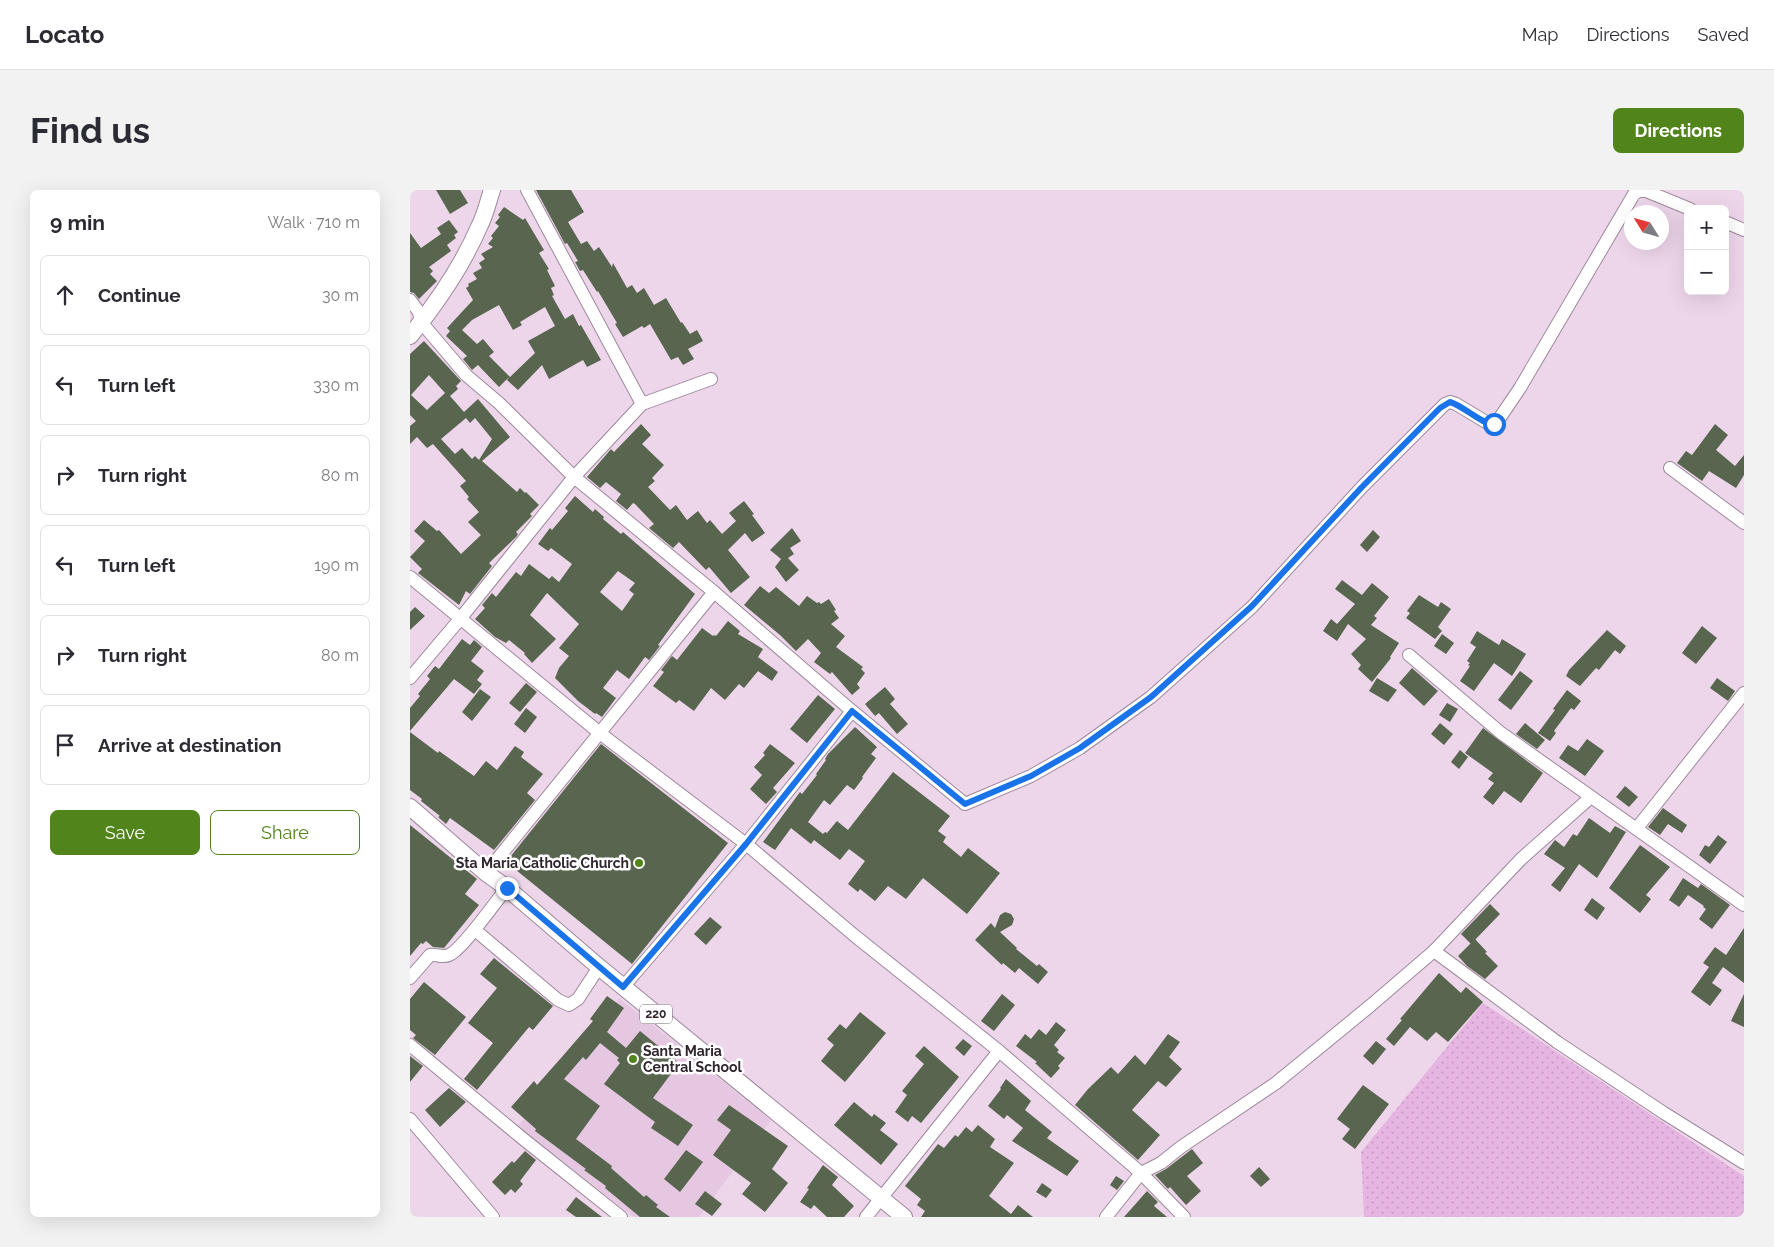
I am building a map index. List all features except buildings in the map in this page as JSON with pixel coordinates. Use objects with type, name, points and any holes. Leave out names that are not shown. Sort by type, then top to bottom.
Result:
[{"type":"main road","points":[[410,336],[459,265],[480,226],[492,190]]},
{"type":"main road","name":"220","points":[[410,807],[599,968],[904,1217]]},
{"type":"street","points":[[527,190],[642,404]]},
{"type":"street","points":[[410,300],[419,312],[421,322],[466,375],[499,403],[574,477],[714,592],[852,711],[965,804],[1031,776],[1080,748],[1151,697],[1252,606],[1362,487],[1440,408],[1450,402],[1490,425],[1497,422],[1520,388],[1634,194],[1639,191],[1646,192],[1684,207]]},
{"type":"street","points":[[1729,224],[1744,230]]},
{"type":"street","points":[[410,678],[574,477],[642,404],[711,379]]},
{"type":"street","points":[[1670,468],[1744,524]]},
{"type":"street","points":[[410,577],[601,734],[746,844],[855,936],[999,1051],[1141,1173],[1184,1217]]},
{"type":"street","points":[[486,873],[601,734],[714,592]]},
{"type":"street","points":[[1408,655],[1501,733],[1744,905]]},
{"type":"street","points":[[1637,828],[1744,693]]},
{"type":"street","points":[[623,987],[746,844],[852,711]]},
{"type":"street","points":[[1106,1217],[1141,1173],[1161,1163],[1181,1147],[1276,1083],[1434,951],[1521,860],[1591,797]]},
{"type":"street","points":[[410,978],[430,955],[441,957],[452,953],[475,930],[507,888]]},
{"type":"street","points":[[475,930],[558,1000],[569,1004],[578,999],[599,968]]},
{"type":"street","points":[[1434,951],[1557,1042],[1744,1163]]},
{"type":"street","points":[[410,1045],[621,1217]]},
{"type":"street","points":[[866,1217],[999,1051]]},
{"type":"street","points":[[410,1118],[492,1217]]},
{"type":"shaded area","name":"Santa Maria Central School","points":[[619,998],[771,1120],[699,1217],[634,1217],[518,1126]]},
{"type":"shaded area","points":[[1483,1003],[1744,1176],[1744,1217],[1364,1217],[1361,1152]]},
{"type":"place","name":"Sta Maria Catholic Church","points":[[639,863]]},
{"type":"place","name":"Santa Maria Central School","points":[[633,1059]]},
{"type":"route","points":[[507,888],[623,987],[746,844],[852,711],[965,804],[1000,790],[1031,776],[1080,748],[1151,697],[1252,606],[1362,487],[1445,404],[1450,402],[1456,404],[1490,425],[1494,424]]}]
